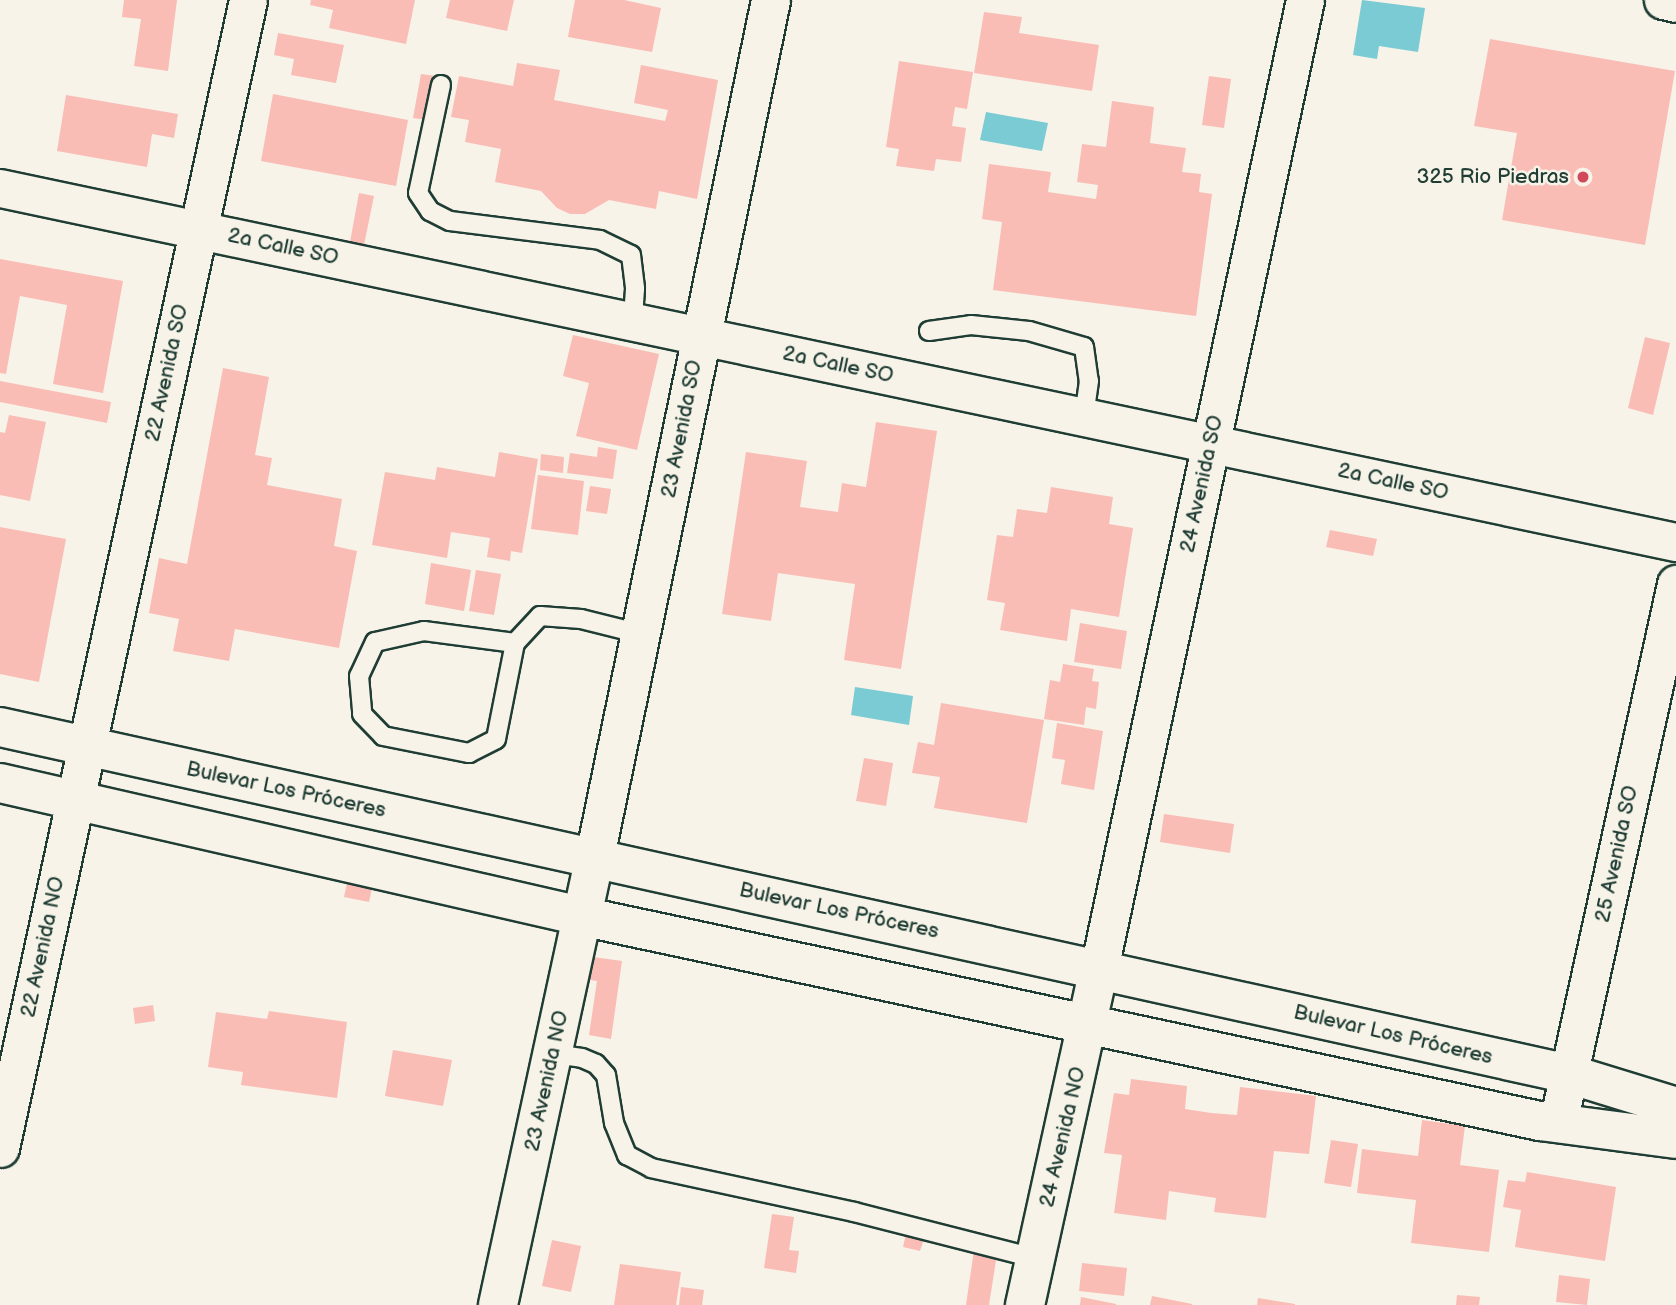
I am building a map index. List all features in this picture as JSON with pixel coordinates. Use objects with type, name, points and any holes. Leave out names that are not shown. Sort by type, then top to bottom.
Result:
[{"type":"street","name":"22 Avenida SO","points":[[86,747],[248,0]]},
{"type":"street","name":"23 Avenida SO","points":[[595,858],[771,0]]},
{"type":"street","name":"24 Avenida SO","points":[[1098,969],[1305,0]]},
{"type":"street","points":[[1662,0],[1676,3]]},
{"type":"street","name":"2a Calle SO","points":[[0,188],[1676,542]]},
{"type":"street","name":"25 Avenida SO","points":[[1558,1123],[1676,584]]},
{"type":"street","name":"Bulevar Los Próceres","points":[[0,727],[1569,1074],[1676,1107]]},
{"type":"street","name":"22 Avenida NO","points":[[0,1148],[86,747]]},
{"type":"street","points":[[0,783],[581,916],[1089,1024],[1558,1123],[1676,1139]]},
{"type":"street","name":"23 Avenida NO","points":[[498,1305],[595,858]]},
{"type":"street","name":"24 Avenida NO","points":[[1025,1305],[1089,1024],[1098,969]]},
{"type":"lane","points":[[441,85],[418,193],[430,211],[450,220],[600,240],[631,255],[635,289],[633,321]]},
{"type":"lane","points":[[929,331],[971,325],[1029,331],[1084,347],[1089,381],[1084,417]]},
{"type":"lane","points":[[515,643],[424,631],[375,642],[364,660],[359,676],[362,714],[383,736],[469,753],[496,739],[515,643],[540,616],[581,619],[640,634]]},
{"type":"lane","points":[[554,1054],[582,1058],[596,1064],[606,1074],[614,1123],[627,1154],[651,1168],[841,1209],[1035,1258]]},
{"type":"water","points":[[1362,0],[1425,8],[1418,52],[1379,46],[1377,59],[1353,55]]},
{"type":"water","points":[[986,112],[1048,123],[1042,151],[980,140]]},
{"type":"water","points":[[855,687],[913,696],[909,725],[851,715]]},
{"type":"building","points":[[124,0],[177,0],[168,71],[134,66],[141,19],[122,17]]},
{"type":"building","points":[[311,0],[415,0],[406,44],[329,28],[333,10],[310,5]]},
{"type":"building","points":[[450,0],[514,0],[507,31],[446,18]]},
{"type":"building","points":[[575,0],[624,0],[661,8],[652,52],[568,37]]},
{"type":"building","points":[[984,12],[1022,17],[1019,33],[1099,45],[1092,91],[974,73]]},
{"type":"building","points":[[278,33],[344,45],[336,83],[291,75],[294,59],[274,55]]},
{"type":"building","name":"325 Rio Piedras","points":[[1490,39],[1675,71],[1645,245],[1502,220],[1517,133],[1474,126]]},
{"type":"building","points":[[899,61],[973,72],[967,109],[955,107],[952,126],[966,128],[961,162],[936,159],[934,171],[896,166],[899,149],[886,147]]},
{"type":"building","points":[[517,63],[560,70],[554,100],[665,121],[668,110],[634,103],[641,65],[718,80],[697,199],[659,191],[656,209],[609,200],[585,214],[570,214],[557,208],[541,191],[495,182],[501,149],[465,142],[469,120],[451,117],[459,76],[513,86]]},
{"type":"building","points":[[421,74],[436,76],[428,120],[413,118]]},
{"type":"building","points":[[1209,76],[1231,79],[1224,128],[1202,125]]},
{"type":"building","points":[[273,94],[408,120],[396,186],[261,161]]},
{"type":"building","points":[[66,95],[178,114],[174,138],[152,134],[147,167],[57,151]]},
{"type":"building","points":[[1112,101],[1154,107],[1150,143],[1186,148],[1182,172],[1201,174],[1199,192],[1212,194],[1196,316],[993,290],[1002,222],[982,219],[989,164],[1051,172],[1048,192],[1096,199],[1098,185],[1077,182],[1082,144],[1106,147]]},
{"type":"building","points":[[359,193],[374,196],[364,245],[350,242]]},
{"type":"building","points":[[0,259],[123,281],[103,393],[53,384],[67,305],[20,296],[6,374],[0,373]]},
{"type":"building","points":[[573,335],[659,354],[637,450],[576,436],[589,383],[563,376]]},
{"type":"building","points":[[1645,337],[1670,343],[1653,415],[1628,408]]},
{"type":"building","points":[[223,368],[269,377],[255,455],[272,458],[267,485],[342,499],[334,546],[357,551],[339,648],[235,629],[229,661],[173,651],[179,619],[149,613],[159,558],[187,564]]},
{"type":"building","points":[[0,381],[111,402],[107,423],[0,402]]},
{"type":"building","points":[[9,415],[46,422],[30,501],[0,495],[0,432],[5,433]]},
{"type":"building","points":[[876,422],[937,431],[901,669],[844,660],[855,584],[778,573],[771,621],[722,614],[746,452],[807,461],[800,507],[838,512],[842,483],[866,487]]},
{"type":"building","points":[[598,447],[617,450],[613,479],[567,473],[570,453],[597,457]]},
{"type":"building","points":[[499,452],[538,459],[522,553],[511,551],[510,561],[487,557],[490,538],[451,532],[447,558],[372,545],[385,472],[435,480],[437,467],[495,477]]},
{"type":"building","points":[[541,454],[564,457],[563,473],[540,470]]},
{"type":"building","points":[[538,475],[584,481],[578,535],[531,529]]},
{"type":"building","points":[[590,486],[611,489],[607,514],[586,511]]},
{"type":"building","points":[[1051,487],[1113,497],[1109,524],[1133,528],[1119,617],[1071,609],[1067,641],[1000,630],[1005,603],[987,600],[997,535],[1013,537],[1017,509],[1047,513]]},
{"type":"building","points":[[0,527],[66,539],[39,682],[0,674]]},
{"type":"building","points":[[1330,530],[1377,539],[1373,556],[1326,547]]},
{"type":"building","points":[[431,563],[471,570],[464,611],[425,604]]},
{"type":"building","points":[[476,570],[501,574],[494,615],[469,611]]},
{"type":"building","points":[[1080,623],[1127,631],[1121,669],[1074,662]]},
{"type":"building","points":[[1063,664],[1094,669],[1092,681],[1099,682],[1096,709],[1086,707],[1084,725],[1044,719],[1050,680],[1060,682]]},
{"type":"building","points":[[941,703],[1044,720],[1027,823],[934,808],[940,777],[912,773],[918,742],[934,745]]},
{"type":"building","points":[[1057,723],[1103,731],[1094,790],[1061,784],[1065,760],[1052,758]]},
{"type":"building","points":[[864,758],[893,763],[886,806],[856,801]]},
{"type":"building","points":[[1164,814],[1234,824],[1230,853],[1160,842]]},
{"type":"building","points":[[348,878],[373,883],[369,902],[344,897]]},
{"type":"building","points":[[579,955],[622,961],[611,1039],[589,1035],[597,981],[576,978]]},
{"type":"building","points":[[153,1005],[155,1021],[135,1024],[133,1008]]},
{"type":"building","points":[[269,1011],[347,1022],[337,1098],[241,1085],[243,1072],[208,1067],[216,1012],[267,1019]]},
{"type":"building","points":[[393,1050],[452,1060],[443,1106],[385,1096]]},
{"type":"building","points":[[1131,1079],[1187,1086],[1185,1109],[1211,1113],[1237,1115],[1240,1087],[1316,1096],[1309,1154],[1274,1151],[1266,1218],[1214,1212],[1216,1198],[1169,1191],[1166,1220],[1114,1213],[1122,1155],[1104,1153],[1114,1093],[1129,1095]]},
{"type":"building","points":[[1422,1120],[1465,1126],[1460,1165],[1499,1170],[1489,1252],[1411,1243],[1416,1200],[1357,1193],[1362,1149],[1418,1156]]},
{"type":"building","points":[[1331,1140],[1358,1144],[1351,1187],[1324,1183]]},
{"type":"building","points":[[1527,1172],[1616,1187],[1605,1261],[1515,1247],[1521,1210],[1503,1207],[1508,1180],[1525,1182]]},
{"type":"building","points":[[772,1214],[794,1217],[789,1250],[799,1251],[796,1273],[764,1268]]},
{"type":"building","points":[[906,1234],[924,1239],[920,1251],[903,1247]]},
{"type":"building","points":[[552,1240],[581,1246],[571,1292],[542,1286]]},
{"type":"building","points":[[974,1250],[997,1254],[989,1305],[966,1305]]},
{"type":"building","points":[[1082,1263],[1127,1268],[1124,1296],[1079,1291]]},
{"type":"building","points":[[620,1264],[681,1272],[676,1305],[614,1305]]},
{"type":"building","points":[[1559,1275],[1590,1279],[1587,1305],[1556,1302]]},
{"type":"building","points":[[681,1287],[704,1290],[702,1305],[679,1305]]},
{"type":"building","points":[[1457,1295],[1480,1297],[1479,1305],[1456,1305]]},
{"type":"building","points":[[1152,1296],[1192,1304],[1192,1305],[1150,1305]]},
{"type":"building","points":[[1081,1297],[1116,1304],[1116,1305],[1080,1305]]},
{"type":"building","points":[[1258,1298],[1295,1304],[1295,1305],[1257,1305]]},
{"type":"place","name":"325 Rio Piedras","points":[[1583,177]]}]
